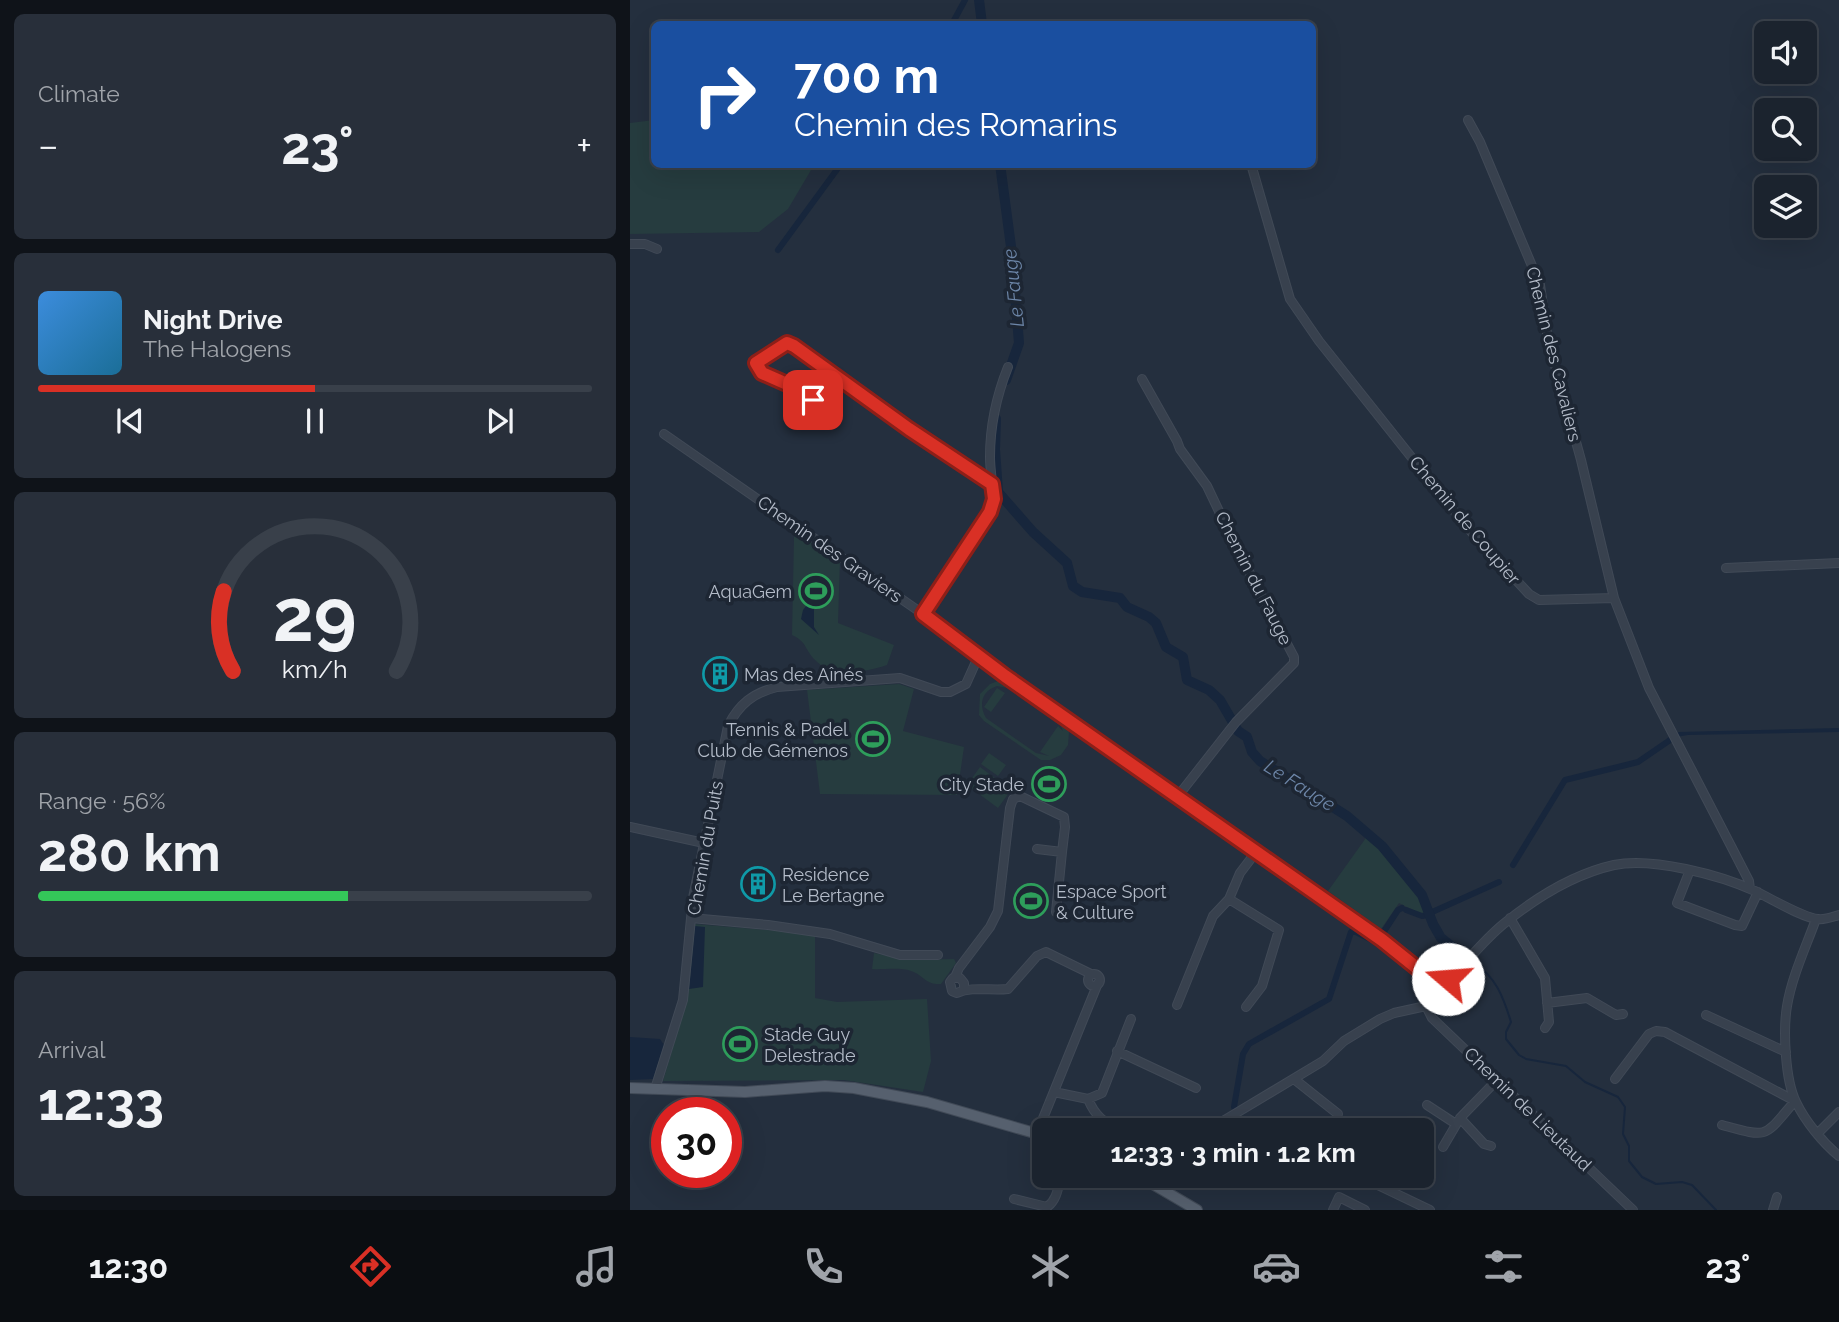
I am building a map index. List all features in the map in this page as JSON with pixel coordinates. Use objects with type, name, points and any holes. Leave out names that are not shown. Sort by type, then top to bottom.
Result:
[{"type":"main road","points":[[630,1086],[727,1091],[825,1086],[855,1088],[927,1102],[1032,1134]]},
{"type":"main road","points":[[1157,1188],[1197,1210]]},
{"type":"street","name":"Chemin des Cavaliers","points":[[1468,120],[1480,142],[1540,285],[1548,340],[1581,460],[1614,597]]},
{"type":"street","name":"Chemin de Coupier","points":[[1252,168],[1290,299],[1319,341],[1467,527],[1529,594],[1539,600],[1614,597]]},
{"type":"street","points":[[630,244],[645,244],[657,248]]},
{"type":"street","points":[[813,400],[762,373],[756,363],[787,343],[794,346],[909,429],[992,484]]},
{"type":"street","points":[[923,614],[990,512],[994,499],[990,458],[995,405],[1009,367]]},
{"type":"street","name":"Chemin du Fauge","points":[[1142,379],[1180,449],[1207,486],[1294,656],[1294,663],[1234,724],[1178,796]]},
{"type":"street","name":"Chemin des Graviers","points":[[664,434],[1382,940],[1438,985]]},
{"type":"street","points":[[1726,568],[1839,563]]},
{"type":"street","points":[[1614,597],[1649,688],[1754,890],[1742,926],[1678,903],[1690,870]]},
{"type":"street","name":"Chemin du Puits","points":[[656,1086],[682,1000],[691,918],[704,842],[728,726],[737,709],[750,698],[777,687],[900,678],[941,692],[950,692],[966,684],[979,655]]},
{"type":"street","points":[[1046,1118],[1098,983],[1093,986],[1089,984],[1091,974],[1046,952],[1037,956],[1008,989],[964,989],[963,980],[955,977],[998,911],[1013,799],[1020,796],[1064,817],[1056,912]]},
{"type":"street","points":[[630,827],[704,842]]},
{"type":"street","points":[[1037,849],[1062,852]]},
{"type":"street","points":[[1177,1004],[1213,916],[1230,899],[1240,873],[1256,852]]},
{"type":"street","points":[[1228,1118],[1323,1061],[1344,1041],[1380,1019],[1426,1006],[1438,985],[1448,979],[1472,952],[1510,918],[1543,895],[1586,874],[1615,865],[1637,863],[1690,870],[1754,890],[1816,919],[1839,915]]},
{"type":"street","points":[[1230,899],[1279,930],[1262,986],[1246,1007]]},
{"type":"street","points":[[691,918],[830,934],[900,955],[938,955]]},
{"type":"street","points":[[1510,918],[1545,978],[1549,1022],[1545,1028]]},
{"type":"street","points":[[1816,919],[1787,1005],[1786,1052],[1795,1101],[1839,1156]]},
{"type":"street","points":[[1547,1003],[1587,998],[1616,1015],[1623,1014]]},
{"type":"street","name":"Chemin de Lieutaud","points":[[1426,1006],[1432,1018],[1633,1210]]},
{"type":"street","points":[[1706,1015],[1786,1052]]},
{"type":"street","points":[[1054,1092],[1088,1099],[1102,1093],[1131,1019]]},
{"type":"street","points":[[1615,1079],[1649,1034],[1656,1031],[1665,1032],[1795,1101]]},
{"type":"street","points":[[1117,1051],[1196,1088]]},
{"type":"street","points":[[1294,1079],[1338,1114]]},
{"type":"street","points":[[1443,1147],[1458,1121],[1497,1080]]},
{"type":"street","points":[[1088,1099],[1094,1113],[1100,1118]]},
{"type":"street","points":[[1722,1125],[1756,1135],[1769,1132],[1795,1101]]},
{"type":"street","points":[[1427,1105],[1458,1121],[1484,1144],[1491,1146]]},
{"type":"street","points":[[1818,1133],[1839,1112]]},
{"type":"street","points":[[1014,1199],[1047,1207],[1053,1203],[1058,1188]]},
{"type":"street","points":[[1384,1188],[1430,1210]]},
{"type":"street","points":[[1333,1210],[1339,1197],[1365,1210]]},
{"type":"street","points":[[1773,1210],[1777,1197]]},
{"type":"green space","points":[[651,120],[651,168],[812,168],[788,209],[759,232],[630,234],[630,123]]},
{"type":"green space","name":"AquaGem","points":[[799,529],[840,559],[838,623],[894,645],[887,665],[858,672],[829,669],[814,659],[803,643],[792,635],[794,537]]},
{"type":"green space","points":[[991,670],[1074,729],[1069,732],[1068,745],[1061,755],[1050,760],[1041,760],[984,721],[979,715],[980,694],[990,684],[998,681],[988,673]],"holes":[[[997,686],[1008,688],[1061,726],[1063,731],[1058,726],[1040,752],[1049,756],[1036,753],[986,718],[982,708],[985,695]]]},
{"type":"green space","name":"Tennis & Padel Club de Gémenos","points":[[899,684],[914,689],[903,731],[964,747],[957,795],[820,794],[807,690]]},
{"type":"green space","points":[[997,688],[1005,693],[991,712],[984,707]]},
{"type":"green space","points":[[989,753],[1006,765],[998,776],[981,764]]},
{"type":"green space","points":[[980,767],[1011,790],[998,808],[967,785]]},
{"type":"green space","name":"City Stade","points":[[1043,770],[1063,785],[1054,798],[1034,783]]},
{"type":"green space","points":[[1368,835],[1410,880],[1427,913],[1421,914],[1399,903],[1381,929],[1328,891]]},
{"type":"green space","points":[[694,924],[815,934],[815,998],[837,1002],[927,999],[931,1061],[923,1092],[844,1080],[663,1081],[685,1006]]},
{"type":"green space","points":[[874,953],[908,960],[954,959],[956,963],[941,984],[936,984],[907,970],[872,969]]},
{"type":"water","points":[[810,601],[814,607],[814,627],[819,635],[801,619],[803,610]]},
{"type":"water","points":[[1839,728],[1839,732],[1676,737],[1674,734],[1679,732]]},
{"type":"water","points":[[695,926],[705,927],[703,987],[689,989]]},
{"type":"water","points":[[630,1037],[660,1039],[664,1045],[653,1079],[630,1080]]},
{"type":"waterway","points":[[954,21],[965,0]]},
{"type":"waterway","name":"Le Fauge","points":[[979,0],[982,21]]},
{"type":"waterway","points":[[778,250],[838,168]]},
{"type":"waterway","name":"Le Fauge","points":[[1001,168],[1012,254],[1019,343],[1006,380]]},
{"type":"waterway","name":"Le Fauge","points":[[996,419],[998,492],[1033,532],[1067,563],[1073,586],[1082,592],[1120,598],[1127,607],[1156,623],[1166,647],[1183,657],[1187,680],[1209,690],[1220,700],[1238,731],[1247,737],[1252,752],[1260,761],[1347,816],[1382,846],[1422,895],[1441,938],[1464,956]]},
{"type":"waterway","points":[[1513,865],[1565,780],[1638,762],[1673,738]]},
{"type":"waterway","points":[[1430,913],[1499,882]]},
{"type":"waterway","points":[[1381,936],[1402,908]]},
{"type":"waterway","points":[[1406,910],[1422,916],[1427,915]]},
{"type":"waterway","points":[[1234,1107],[1243,1054],[1249,1044],[1329,999],[1351,932],[1377,940]]},
{"type":"waterway","name":"Le Fauge","points":[[1472,961],[1493,980],[1501,995],[1511,1022],[1506,1039],[1519,1055],[1526,1059],[1566,1066],[1585,1082],[1618,1097],[1625,1107],[1623,1134],[1629,1146],[1629,1161],[1642,1177],[1656,1184],[1682,1182],[1692,1185],[1716,1210]]},
{"type":"place","name":"AquaGem","points":[[816,591]]},
{"type":"place","name":"Mas des Aînés","points":[[720,674]]},
{"type":"place","name":"Tennis & Padel Club de Gémenos","points":[[873,739]]},
{"type":"place","name":"City Stade","points":[[1049,784]]},
{"type":"place","name":"Residence Le Bertagne","points":[[758,884]]},
{"type":"place","name":"Espace Sport & Culture","points":[[1031,901]]},
{"type":"place","name":"Stade Guy Delestrade","points":[[740,1044]]},
{"type":"route","points":[[813,400],[762,373],[756,363],[787,343],[794,346],[909,429],[992,484],[994,499],[990,512],[923,614],[1005,676],[1382,940],[1438,985],[1448,979]]}]
